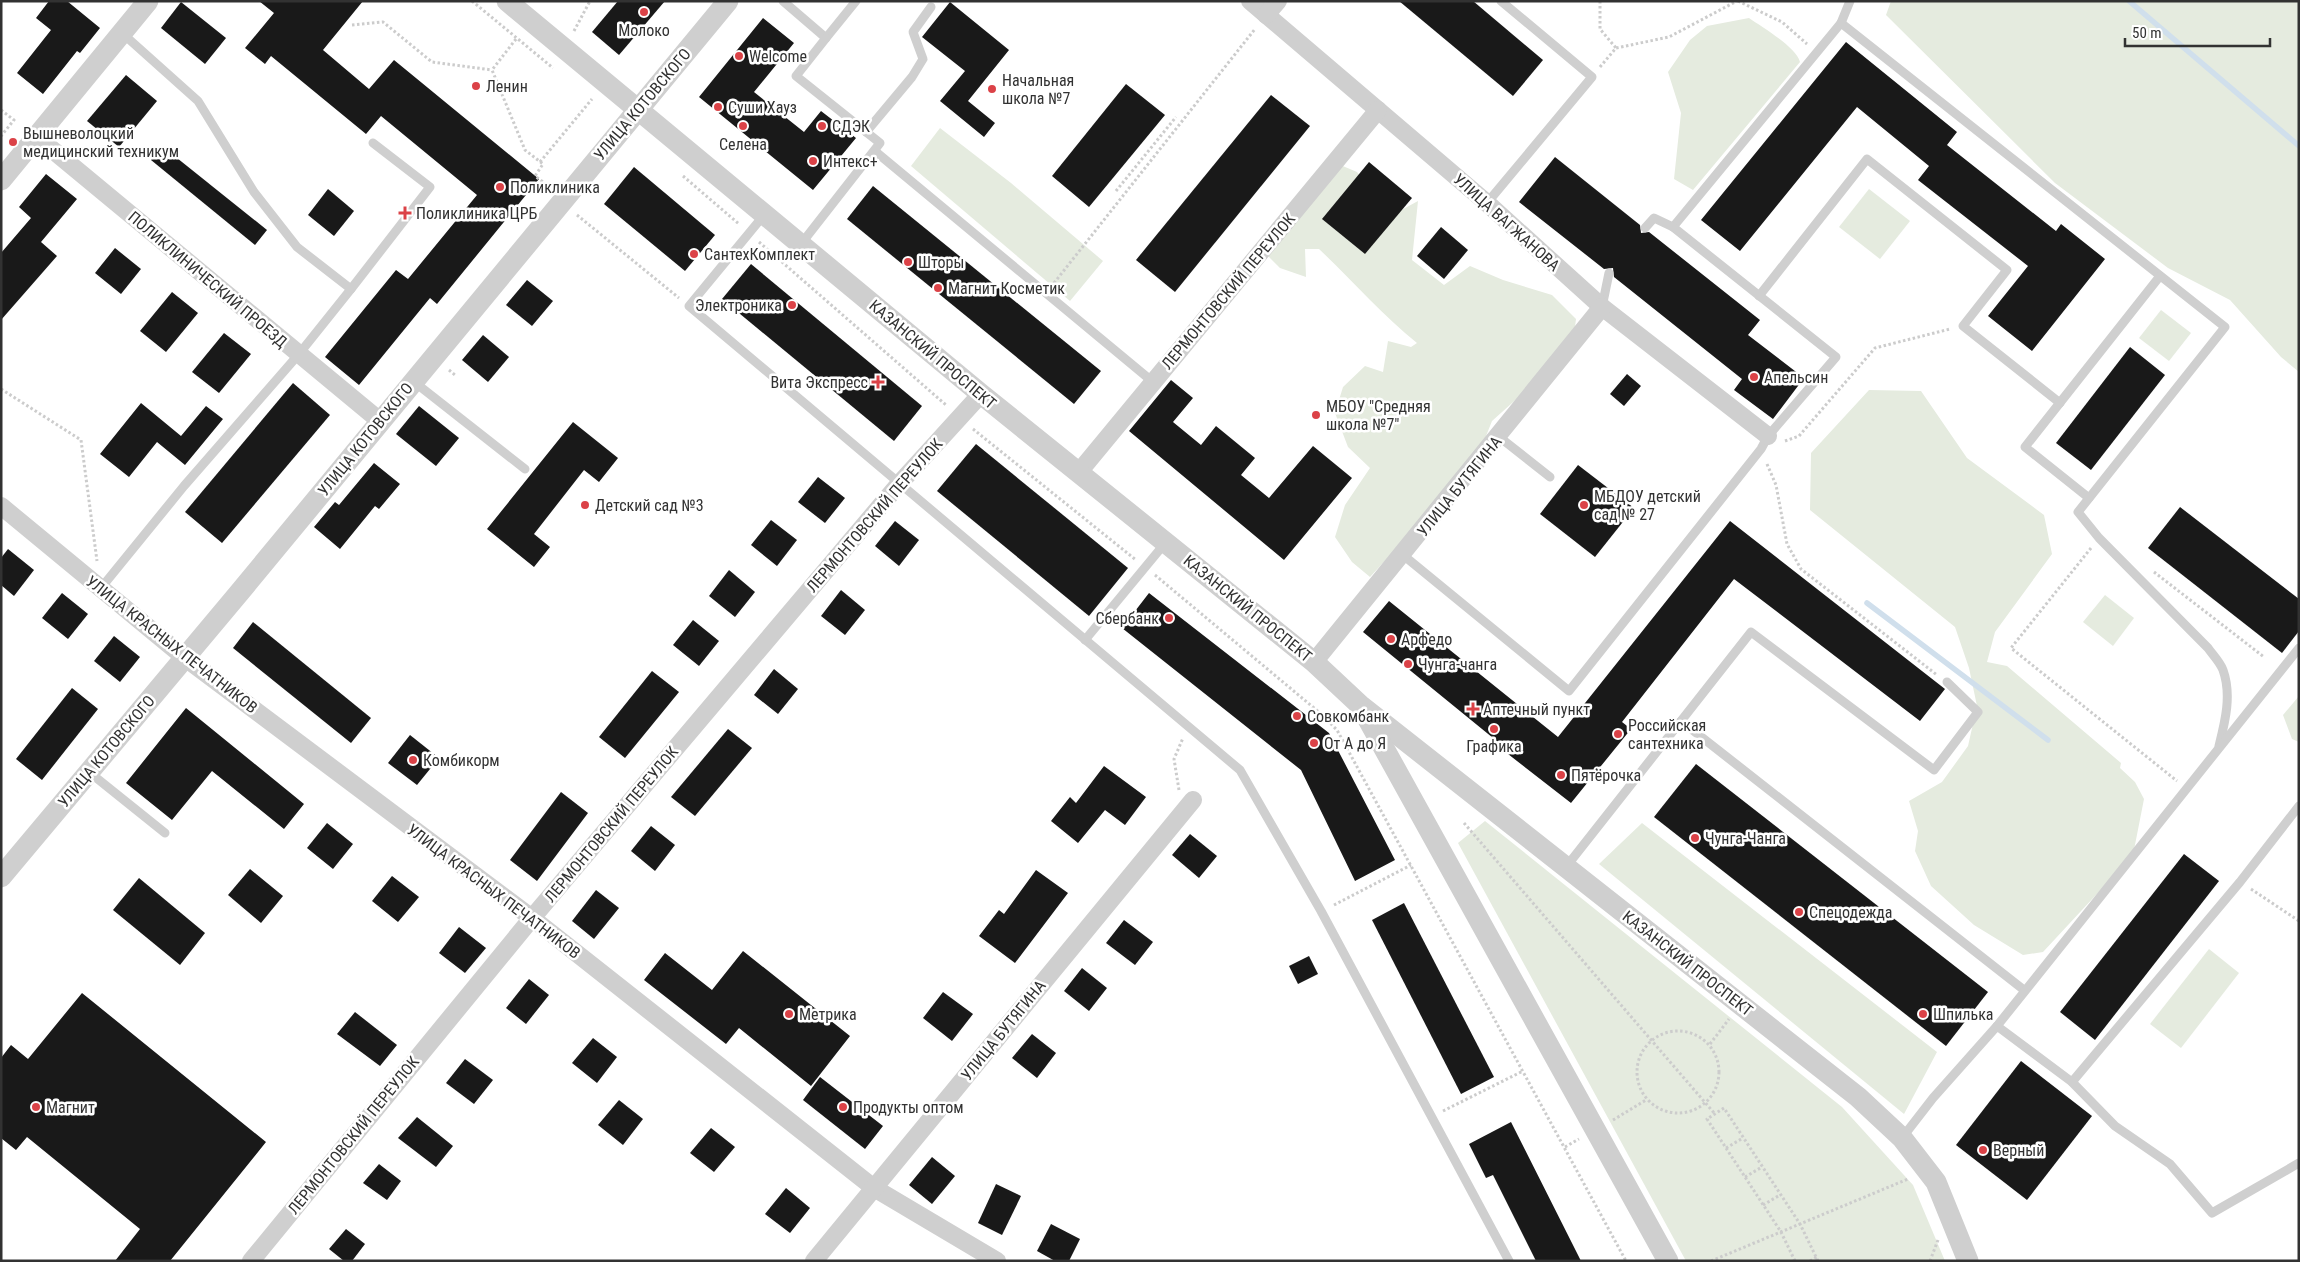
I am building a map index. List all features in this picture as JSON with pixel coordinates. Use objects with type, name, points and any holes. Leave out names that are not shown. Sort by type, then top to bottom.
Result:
[{"type":"street","points":[[1,180],[148,1]]},
{"type":"street","name":"КАЗАНСКИЙ ПРОСПЕКТ","points":[[507,1],[981,394],[1314,662],[1360,705],[1858,1097],[1902,1138],[1936,1182],[1968,1261]]},
{"type":"street","name":"УЛИЦА КОТОВСКОГО","points":[[1,877],[728,1]]},
{"type":"street","name":"УЛИЦА ВАГЖАНОВА","points":[[1250,1],[1487,203],[1602,307],[1765,442]]},
{"type":"street","points":[[1266,15],[1278,1]]},
{"type":"street","name":"ЛЕРМОНТОВСКИЙ ПЕРЕУЛОК","points":[[1079,472],[1378,110]]},
{"type":"street","name":"ПОЛИКЛИНИЧЕСКИЙ ПРОЕЗД","points":[[37,137],[380,421]]},
{"type":"street","name":"УЛИЦА БУТЯГИНА","points":[[1314,662],[1403,555],[1602,307]]},
{"type":"street","name":"ЛЕРМОНТОВСКИЙ ПЕРЕУЛОК","points":[[250,1261],[532,918],[899,484],[981,394]]},
{"type":"street","name":"УЛИЦА КРАСНЫХ ПЕЧАТНИКОВ","points":[[1,506],[184,657],[532,918],[874,1188],[997,1261]]},
{"type":"street","name":"КАЗАНСКИЙ ПРОСПЕКТ","points":[[1360,705],[1668,1261]]},
{"type":"street","name":"УЛИЦА БУТЯГИНА","points":[[814,1261],[1188,806]]},
{"type":"lane","points":[[783,1],[826,38]]},
{"type":"lane","points":[[801,244],[876,152],[880,143],[796,76],[856,1]]},
{"type":"lane","points":[[1487,203],[1592,77],[1501,1]]},
{"type":"lane","points":[[1673,227],[1841,22],[1850,1]]},
{"type":"lane","points":[[866,132],[923,59],[913,32],[931,7]]},
{"type":"lane","points":[[1841,22],[2225,327],[2078,512],[2099,538],[2208,648],[2222,668],[2227,688],[2226,719],[2219,746]]},
{"type":"lane","points":[[122,33],[198,101],[254,192],[297,247],[351,289]]},
{"type":"lane","points":[[101,588],[184,486],[299,354],[430,187],[373,142]]},
{"type":"lane","points":[[876,152],[1153,382]]},
{"type":"lane","points":[[1759,296],[1867,159],[2007,270],[1963,326],[2060,403]]},
{"type":"lane","points":[[764,215],[690,306],[1240,770],[1321,911],[1509,1261]]},
{"type":"lane","points":[[1403,555],[1569,691],[1765,442],[1836,357],[1673,227],[1654,218],[1645,228]]},
{"type":"lane","points":[[1602,307],[1609,273]]},
{"type":"lane","points":[[2089,498],[2024,447],[2160,276]]},
{"type":"lane","points":[[413,380],[525,469]]},
{"type":"lane","points":[[1498,436],[1550,478]]},
{"type":"lane","points":[[1085,640],[1166,542]]},
{"type":"lane","points":[[1566,867],[1751,632],[1934,770],[1978,712],[1947,682]]},
{"type":"lane","points":[[1902,1138],[1933,1098],[1997,1026],[2299,648]]},
{"type":"lane","points":[[1681,721],[2024,990]]},
{"type":"lane","points":[[88,772],[165,833]]},
{"type":"lane","points":[[2072,1082],[2240,882],[2299,806]]},
{"type":"lane","points":[[1997,1026],[2072,1082],[2115,1126],[2170,1164],[2212,1213],[2299,1162]]},
{"type":"path","points":[[472,1],[554,69]]},
{"type":"path","points":[[573,33],[590,1]]},
{"type":"path","points":[[1600,1],[1600,29],[1616,48]]},
{"type":"path","points":[[1592,77],[1616,48],[1669,37],[1738,1],[1782,22],[1817,52]]},
{"type":"path","points":[[1046,293],[1266,15]]},
{"type":"path","points":[[352,25],[383,22],[432,62],[492,70]]},
{"type":"path","points":[[492,70],[516,39]]},
{"type":"path","points":[[492,70],[525,150],[543,164],[535,176],[690,306]]},
{"type":"path","points":[[584,93],[598,104]]},
{"type":"path","points":[[540,162],[592,99]]},
{"type":"path","points":[[1,110],[14,120],[1,136]]},
{"type":"path","points":[[1116,191],[1176,118]]},
{"type":"path","points":[[676,170],[960,417],[1146,568],[1338,730],[1626,1261]]},
{"type":"path","points":[[1947,682],[1800,569],[1787,544],[1776,485],[1765,442],[1799,436],[1875,348],[1963,326]]},
{"type":"path","points":[[1,389],[81,440],[101,588]]},
{"type":"path","points":[[2099,538],[2011,648],[2186,788]]},
{"type":"path","points":[[2148,567],[2264,657]]},
{"type":"path","points":[[1188,726],[1174,759],[1188,806]]},
{"type":"path","points":[[1464,823],[1715,1114]]},
{"type":"path","points":[[1321,911],[1411,865]]},
{"type":"path","points":[[2240,882],[2299,921]]},
{"type":"path","points":[[1710,1044],[1740,1004]]},
{"type":"path","points":[[1681,1030],[1697,1035],[1710,1044],[1718,1059],[1720,1075],[1716,1091],[1706,1104],[1692,1111],[1675,1114],[1660,1109],[1646,1100],[1638,1084],[1636,1069],[1642,1053],[1651,1040],[1665,1032],[1681,1030]]},
{"type":"path","points":[[1431,1118],[1523,1071]]},
{"type":"path","points":[[1795,1261],[1780,1232],[1707,1119],[1724,1108],[1800,1224],[1818,1259],[1810,1261]]},
{"type":"path","points":[[1726,1148],[1743,1138]]},
{"type":"path","points":[[1745,1177],[1762,1167]]},
{"type":"path","points":[[1711,1261],[1928,1171]]},
{"type":"path","points":[[1763,1205],[1780,1195]]},
{"type":"shaded area","points":[[1891,1],[2299,1],[2299,372],[2281,357],[2230,300],[2168,268],[2055,183],[1886,15]]},
{"type":"shaded area","points":[[1749,18],[1786,44],[1800,62],[1693,190],[1674,179],[1681,113],[1668,72],[1690,40],[1707,26]]},
{"type":"shaded area","points":[[940,128],[1011,183],[1103,261],[1070,301],[911,166]]},
{"type":"shaded area","points":[[1338,164],[1357,172],[1377,198],[1396,213],[1418,201],[1412,260],[1444,285],[1470,266],[1503,280],[1552,295],[1576,319],[1574,335],[1531,386],[1492,421],[1484,441],[1403,541],[1370,577],[1352,562],[1335,537],[1345,505],[1370,468],[1348,447],[1335,413],[1343,387],[1365,366],[1383,372],[1388,341],[1411,347],[1417,343],[1379,309],[1319,249],[1305,249],[1306,277],[1280,268],[1264,252]]},
{"type":"shaded area","points":[[1869,189],[1910,221],[1880,259],[1839,227]]},
{"type":"shaded area","points":[[2161,310],[2191,333],[2169,361],[2139,338]]},
{"type":"shaded area","points":[[1869,390],[1921,391],[1967,458],[2044,515],[2052,554],[1995,632],[1987,662],[2007,666],[2121,763],[2120,768],[2135,782],[2144,799],[2133,855],[2043,952],[2023,955],[1974,925],[1931,886],[1915,851],[1918,831],[1909,801],[1942,782],[1968,746],[1977,706],[1969,668],[1955,627],[1810,510],[1811,453]]},
{"type":"shaded area","points":[[2105,595],[2134,618],[2113,646],[2083,622]]},
{"type":"shaded area","points":[[2299,696],[2299,742],[2292,739],[2283,715]]},
{"type":"shaded area","points":[[1485,821],[1842,1107],[1913,1185],[1945,1261],[1686,1261],[1458,843]]},
{"type":"shaded area","points":[[1642,823],[1937,1052],[1904,1114],[1599,864]]},
{"type":"shaded area","points":[[2209,949],[2239,973],[2181,1048],[2150,1024]]},
{"type":"building","points":[[49,1],[67,1],[100,28],[80,53],[77,51],[43,94],[17,73],[51,30],[36,18]]},
{"type":"building","name":"Поликлиника","points":[[259,1],[363,1],[323,50],[369,89],[394,60],[539,179],[437,304],[430,298],[359,385],[325,357],[396,270],[408,279],[477,195],[381,116],[366,134],[271,56],[265,64],[245,48],[274,13]]},
{"type":"building","points":[[618,1],[665,1],[619,55],[592,32]]},
{"type":"building","points":[[1399,1],[1473,1],[1543,60],[1513,96]]},
{"type":"building","points":[[181,2],[226,38],[205,64],[161,28]]},
{"type":"building","points":[[950,2],[1009,50],[968,101],[995,123],[984,137],[940,101],[965,71],[922,37]]},
{"type":"building","points":[[763,18],[794,43],[754,92],[804,132],[821,111],[856,138],[813,190],[699,97]]},
{"type":"building","points":[[1846,42],[1957,132],[1947,145],[2056,231],[2061,224],[2105,259],[2032,351],[1988,316],[2028,266],[1918,180],[1929,166],[1857,107],[1740,251],[1701,220]]},
{"type":"building","points":[[126,75],[157,101],[119,147],[87,121]]},
{"type":"building","points":[[1126,84],[1165,115],[1089,207],[1052,176]]},
{"type":"building","points":[[1271,95],[1310,126],[1175,292],[1136,260]]},
{"type":"building","points":[[162,146],[267,230],[255,245],[151,160]]},
{"type":"building","points":[[1555,157],[1640,225],[1641,233],[1649,232],[1760,320],[1748,335],[1804,378],[1773,419],[1734,390],[1742,379],[1614,277],[1613,268],[1604,269],[1519,202]]},
{"type":"building","points":[[1369,162],[1412,198],[1365,254],[1322,219]]},
{"type":"building","points":[[634,167],[715,235],[685,271],[604,204]]},
{"type":"building","points":[[46,174],[77,199],[41,242],[57,256],[1,320],[1,253],[31,218],[19,207]]},
{"type":"building","points":[[873,186],[1101,371],[1074,404],[847,219]]},
{"type":"building","points":[[328,189],[354,211],[334,236],[308,215]]},
{"type":"building","points":[[1441,227],[1468,250],[1444,279],[1417,256]]},
{"type":"building","points":[[115,248],[141,269],[121,294],[95,273]]},
{"type":"building","points":[[751,264],[922,406],[894,441],[722,299]]},
{"type":"building","points":[[527,280],[553,301],[532,326],[506,305]]},
{"type":"building","points":[[172,292],[198,313],[166,352],[140,331]]},
{"type":"building","points":[[224,333],[251,354],[219,393],[192,372]]},
{"type":"building","points":[[483,335],[509,357],[488,382],[462,360]]},
{"type":"building","points":[[2130,347],[2165,375],[2091,470],[2056,443]]},
{"type":"building","points":[[1627,374],[1641,386],[1624,406],[1610,394]]},
{"type":"building","points":[[1171,380],[1193,398],[1173,422],[1201,445],[1216,426],[1255,458],[1241,475],[1269,498],[1313,446],[1352,478],[1284,560],[1129,431]]},
{"type":"building","points":[[293,383],[330,415],[222,543],[185,512]]},
{"type":"building","points":[[141,403],[181,436],[206,406],[223,419],[185,465],[157,442],[129,477],[100,454]]},
{"type":"building","points":[[419,406],[459,438],[436,466],[396,434]]},
{"type":"building","points":[[573,422],[618,458],[599,482],[584,470],[534,534],[550,547],[534,567],[487,529]]},
{"type":"building","points":[[976,444],[1128,568],[1089,616],[937,491]]},
{"type":"building","points":[[374,463],[400,484],[379,509],[375,506],[340,549],[314,527],[335,502],[339,505]]},
{"type":"building","points":[[1578,465],[1634,508],[1595,557],[1540,514]]},
{"type":"building","points":[[818,477],[845,498],[825,523],[798,502]]},
{"type":"building","points":[[2180,507],[2299,599],[2299,631],[2282,653],[2148,548]]},
{"type":"building","points":[[771,520],[797,540],[777,566],[751,545]]},
{"type":"building","points":[[895,521],[919,540],[899,566],[875,546]]},
{"type":"building","points":[[1730,521],[1945,689],[1920,721],[1734,579],[1622,722],[1631,729],[1571,803],[1508,754],[1509,751],[1363,632],[1389,601],[1558,737]]},
{"type":"building","points":[[8,549],[34,570],[14,596],[1,585],[1,558]]},
{"type":"building","points":[[729,570],[755,592],[735,617],[709,596]]},
{"type":"building","points":[[841,590],[865,610],[845,635],[821,616]]},
{"type":"building","points":[[62,593],[88,614],[68,639],[42,618]]},
{"type":"building","points":[[1149,593],[1329,733],[1395,860],[1355,881],[1301,770],[1122,628]]},
{"type":"building","points":[[693,620],[719,641],[699,666],[673,645]]},
{"type":"building","points":[[253,622],[371,718],[351,743],[233,648]]},
{"type":"building","points":[[114,636],[140,657],[120,682],[94,661]]},
{"type":"building","points":[[774,669],[798,689],[778,714],[754,695]]},
{"type":"building","points":[[652,671],[679,692],[625,758],[599,737]]},
{"type":"building","points":[[72,688],[98,709],[42,780],[16,759]]},
{"type":"building","points":[[186,708],[304,804],[284,829],[212,771],[172,820],[126,783]]},
{"type":"building","points":[[728,729],[752,748],[695,816],[671,797]]},
{"type":"building","name":"Комбикорм","points":[[410,735],[439,758],[417,785],[388,763]]},
{"type":"building","points":[[1696,764],[1988,992],[1946,1046],[1654,817]]},
{"type":"building","points":[[1104,766],[1146,797],[1125,825],[1105,810],[1078,843],[1051,821],[1070,797],[1076,803]]},
{"type":"building","points":[[561,792],[588,813],[537,881],[510,860]]},
{"type":"building","points":[[327,823],[353,844],[333,869],[307,848]]},
{"type":"building","points":[[651,826],[675,845],[655,871],[631,851]]},
{"type":"building","points":[[1190,834],[1217,856],[1199,878],[1172,855]]},
{"type":"building","points":[[2184,854],[2219,881],[2095,1040],[2060,1012]]},
{"type":"building","points":[[250,869],[283,896],[261,923],[228,895]]},
{"type":"building","points":[[1036,870],[1068,893],[1015,963],[979,936],[999,910],[1004,914]]},
{"type":"building","points":[[392,876],[419,897],[398,922],[372,901]]},
{"type":"building","points":[[139,878],[205,933],[180,965],[113,910]]},
{"type":"building","points":[[596,890],[619,908],[594,939],[572,921]]},
{"type":"building","points":[[1404,903],[1494,1077],[1461,1094],[1372,920]]},
{"type":"building","points":[[1124,920],[1153,942],[1135,965],[1106,943]]},
{"type":"building","points":[[459,927],[486,948],[465,973],[439,953]]},
{"type":"building","points":[[743,951],[850,1036],[811,1086],[739,1028],[726,1044],[644,980],[665,953],[712,990]]},
{"type":"building","points":[[1309,956],[1318,974],[1298,984],[1289,966]]},
{"type":"building","points":[[1082,968],[1107,988],[1089,1011],[1064,991]]},
{"type":"building","points":[[529,979],[549,995],[526,1024],[506,1008]]},
{"type":"building","points":[[943,992],[973,1014],[952,1041],[923,1018]]},
{"type":"building","points":[[82,993],[266,1142],[170,1261],[115,1261],[140,1229],[27,1137],[16,1150],[1,1138],[1,1058],[11,1045],[28,1059]]},
{"type":"building","points":[[355,1012],[397,1045],[380,1066],[337,1034]]},
{"type":"building","points":[[1032,1034],[1056,1053],[1037,1078],[1012,1058]]},
{"type":"building","points":[[593,1038],[617,1057],[597,1083],[572,1063]]},
{"type":"building","points":[[465,1059],[493,1080],[474,1104],[446,1083]]},
{"type":"building","points":[[2021,1061],[2092,1116],[2027,1200],[1956,1145]]},
{"type":"building","points":[[820,1077],[883,1126],[865,1149],[803,1100]]},
{"type":"building","points":[[619,1100],[643,1119],[623,1145],[598,1125]]},
{"type":"building","points":[[417,1117],[453,1146],[436,1167],[398,1138]]},
{"type":"building","points":[[1511,1122],[1581,1261],[1536,1261],[1493,1175],[1486,1178],[1469,1144]]},
{"type":"building","points":[[711,1128],[735,1147],[714,1172],[690,1153]]},
{"type":"building","points":[[932,1157],[955,1176],[932,1204],[909,1185]]},
{"type":"building","points":[[379,1164],[401,1181],[387,1200],[363,1183]]},
{"type":"building","points":[[996,1184],[1021,1196],[1002,1235],[978,1223]]},
{"type":"building","points":[[786,1188],[810,1208],[790,1233],[765,1214]]},
{"type":"building","points":[[1051,1224],[1080,1239],[1069,1261],[1055,1261],[1037,1251]]},
{"type":"building","points":[[346,1229],[365,1244],[352,1261],[344,1261],[329,1249]]},
{"type":"waterway","points":[[2129,1],[2299,146]]},
{"type":"waterway","points":[[1867,603],[2048,740]]},
{"type":"place","name":"Молоко","points":[[644,12]]},
{"type":"place","name":"Welcome","points":[[739,56]]},
{"type":"place","name":"Ленин","points":[[476,86]]},
{"type":"place","name":"Начальная школа №7","points":[[992,89]]},
{"type":"place","name":"Суши Хауз","points":[[718,107]]},
{"type":"place","name":"Селена","points":[[743,126]]},
{"type":"place","name":"СДЭК","points":[[822,126]]},
{"type":"place","name":"Вышневолоцкий медицинский техникум","points":[[13,142]]},
{"type":"place","name":"Интекс+","points":[[813,161]]},
{"type":"place","name":"Поликлиника","points":[[500,187]]},
{"type":"place","name":"Поликлиника ЦРБ","points":[[405,213]]},
{"type":"place","name":"СантехКомплект","points":[[694,254]]},
{"type":"place","name":"Шторы","points":[[908,262]]},
{"type":"place","name":"Магнит Косметик","points":[[938,288]]},
{"type":"place","name":"Электроника","points":[[792,305]]},
{"type":"place","name":"Апельсин","points":[[1754,377]]},
{"type":"place","name":"Вита Экспресс","points":[[878,382]]},
{"type":"place","name":"МБОУ \"Средняя школа №7\"","points":[[1316,415]]},
{"type":"place","name":"Детский сад №3","points":[[585,505]]},
{"type":"place","name":"МБДОУ детский сад № 27","points":[[1584,505]]},
{"type":"place","name":"Сбербанк","points":[[1169,618]]},
{"type":"place","name":"Арфедо","points":[[1391,639]]},
{"type":"place","name":"Чунга-чанга","points":[[1408,664]]},
{"type":"place","name":"Аптечный пункт","points":[[1473,709]]},
{"type":"place","name":"Совкомбанк","points":[[1297,716]]},
{"type":"place","name":"Графика","points":[[1494,729]]},
{"type":"place","name":"Российская сантехника","points":[[1618,734]]},
{"type":"place","name":"От А до Я","points":[[1314,743]]},
{"type":"place","name":"Комбикорм","points":[[413,760]]},
{"type":"place","name":"Пятёрочка","points":[[1561,775]]},
{"type":"place","name":"Чунга-Чанга","points":[[1695,838]]},
{"type":"place","name":"Спецодежда","points":[[1799,912]]},
{"type":"place","name":"Метрика","points":[[789,1014]]},
{"type":"place","name":"Шпилька","points":[[1923,1014]]},
{"type":"place","name":"Магнит","points":[[36,1107]]},
{"type":"place","name":"Продукты оптом","points":[[843,1107]]},
{"type":"place","name":"Верный","points":[[1983,1150]]}]
